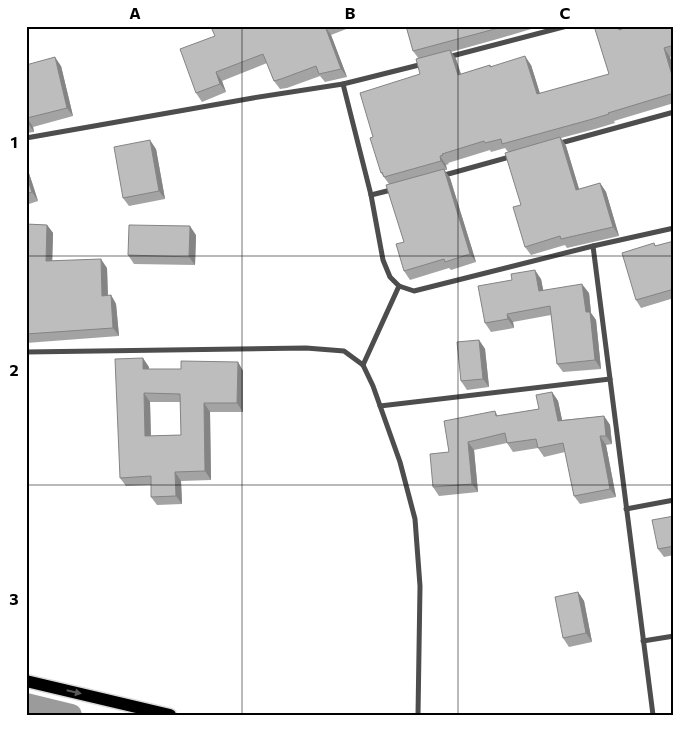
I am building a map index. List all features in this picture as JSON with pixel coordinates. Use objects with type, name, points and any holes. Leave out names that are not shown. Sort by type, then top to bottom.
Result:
[{"type":"main road","points":[[26,681],[170,715]]},
{"type":"street","points":[[446,58],[567,26]]},
{"type":"street","points":[[26,138],[343,84],[427,63]]},
{"type":"street","points":[[343,84],[371,196],[383,260],[390,277],[399,286],[414,292],[593,246],[674,228]]},
{"type":"street","points":[[551,146],[674,112]]},
{"type":"street","points":[[437,177],[522,154]]},
{"type":"street","points":[[371,196],[399,188]]},
{"type":"street","points":[[593,246],[653,715]]},
{"type":"street","points":[[363,366],[399,286]]},
{"type":"street","points":[[26,352],[306,348],[344,351],[363,366],[373,386],[400,462],[415,519],[420,586],[418,715]]},
{"type":"street","points":[[380,406],[610,379]]},
{"type":"street","points":[[626,509],[674,500]]},
{"type":"street","points":[[643,641],[674,636]]},
{"type":"building","points":[[325,26],[341,69],[319,74],[316,66],[274,81],[263,54],[216,72],[220,84],[196,93],[180,49],[215,36],[211,27]]},
{"type":"building","points":[[406,26],[506,26],[413,51]]},
{"type":"building","points":[[594,26],[618,26],[619,30],[630,26],[674,26],[674,45],[664,48],[674,82],[674,93],[589,120],[502,144],[501,139],[485,143],[484,141],[442,154],[440,156],[441,161],[384,177],[381,173],[370,138],[373,137],[360,93],[420,74],[416,59],[450,50],[458,75],[525,56],[537,94],[609,74]]},
{"type":"building","points":[[55,57],[67,108],[27,118],[28,123],[26,123],[26,65]]},
{"type":"building","points":[[560,137],[576,190],[600,183],[613,227],[561,239],[560,236],[525,247],[513,207],[521,205],[505,153]]},
{"type":"building","points":[[150,140],[159,191],[123,198],[114,147]]},
{"type":"building","points":[[444,169],[470,254],[445,262],[444,259],[404,271],[396,244],[404,242],[386,185]]},
{"type":"building","points":[[26,174],[32,192],[26,194]]},
{"type":"building","points":[[26,224],[47,225],[46,261],[101,259],[102,296],[111,295],[113,328],[26,334]]},
{"type":"building","points":[[129,225],[190,226],[189,257],[128,255]]},
{"type":"building","points":[[674,241],[674,289],[636,300],[622,253],[654,243],[655,246]]},
{"type":"building","points":[[535,270],[539,291],[582,284],[586,312],[590,312],[595,360],[557,364],[550,306],[507,314],[508,319],[485,323],[478,286],[512,280],[511,274]]},
{"type":"building","points":[[479,340],[483,379],[461,381],[457,342]]},
{"type":"building","points":[[143,358],[143,369],[181,369],[181,361],[238,362],[237,403],[204,403],[205,471],[175,472],[176,496],[151,497],[151,476],[120,478],[115,359]],"holes":[[[144,393],[180,394],[181,435],[145,436]]]},
{"type":"building","points":[[552,392],[558,421],[604,416],[606,436],[600,436],[610,489],[574,496],[563,443],[538,448],[536,439],[507,443],[505,433],[468,442],[472,484],[433,487],[430,454],[449,452],[444,421],[495,411],[496,416],[539,409],[536,395]]},
{"type":"building","points":[[674,516],[674,546],[658,549],[652,520]]},
{"type":"building","points":[[578,592],[586,633],[563,638],[555,597]]},
{"type":"waterway","points":[[26,704],[71,715]]}]
